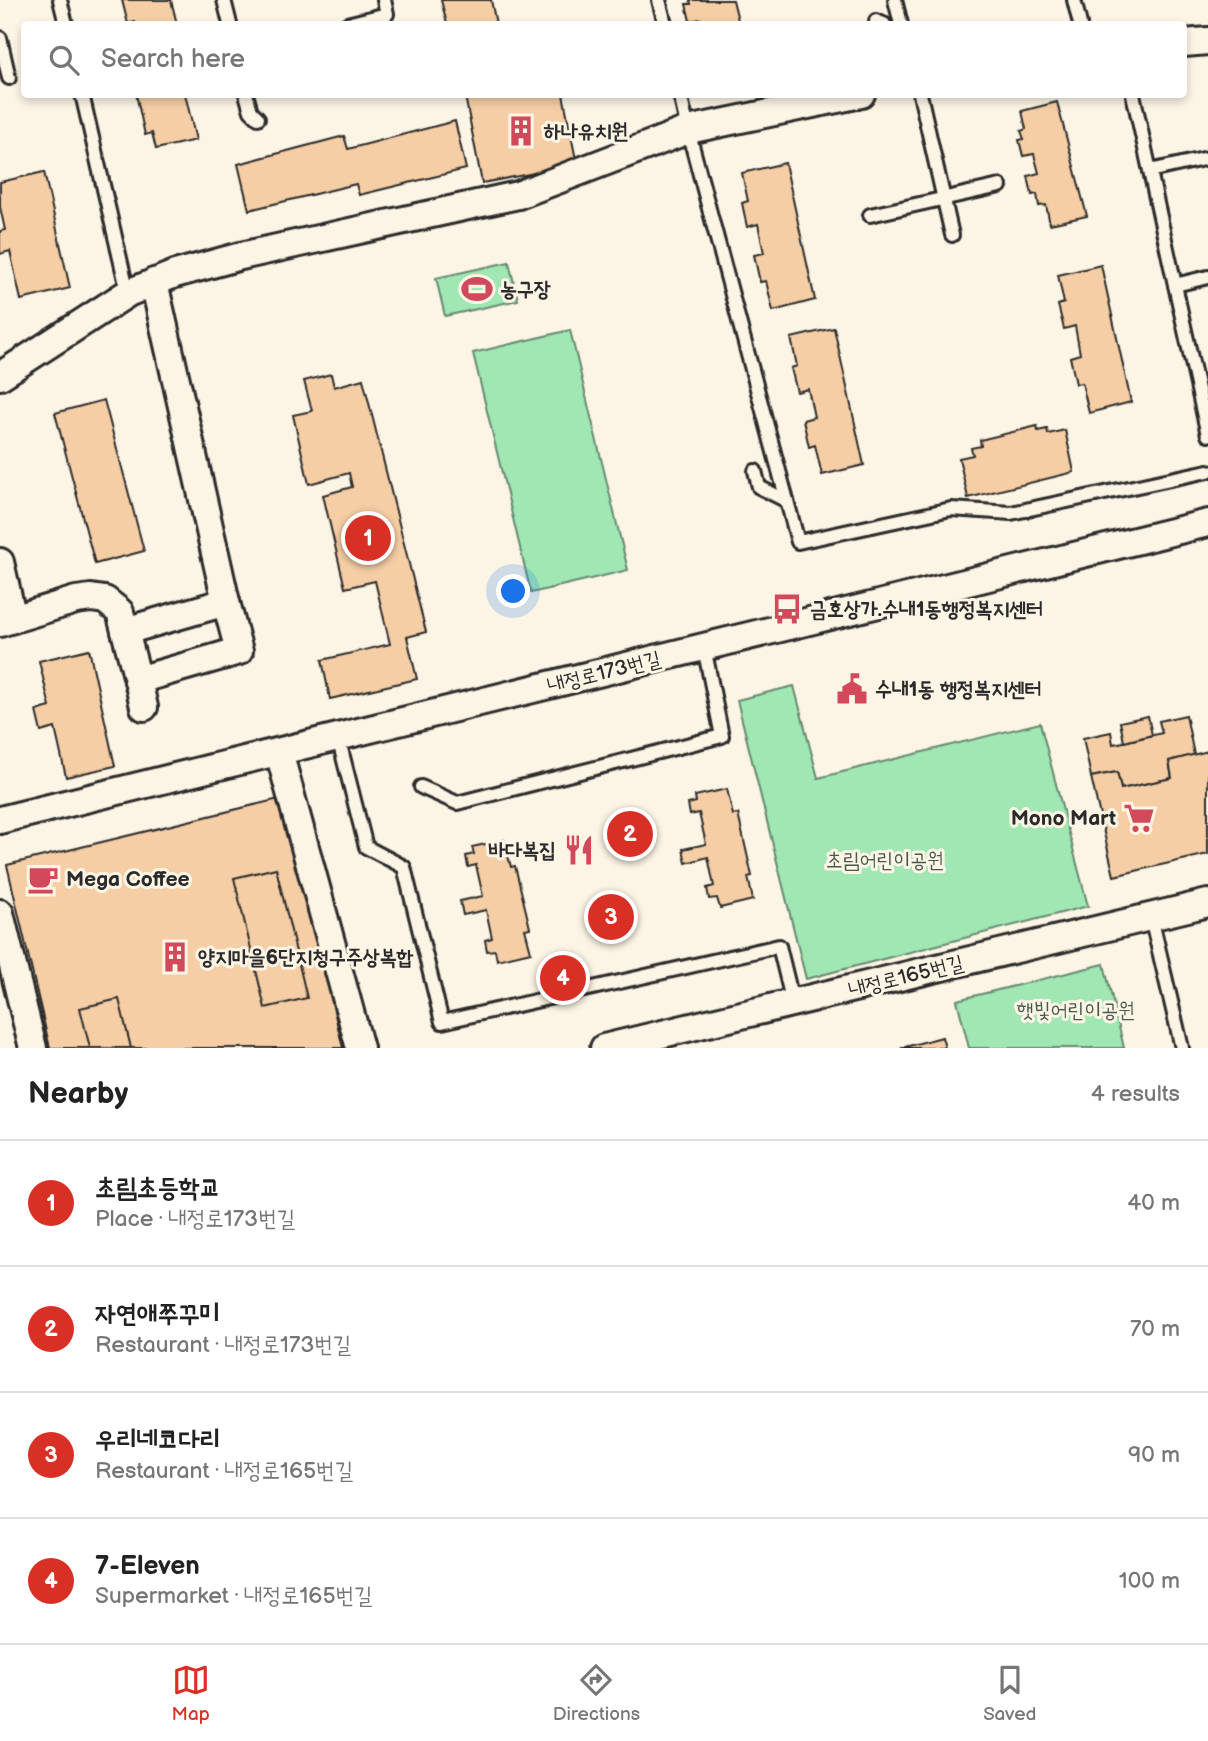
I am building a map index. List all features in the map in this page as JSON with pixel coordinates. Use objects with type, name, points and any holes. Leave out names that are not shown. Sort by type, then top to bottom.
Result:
[{"type":"street","points":[[1187,43],[1208,41]]},
{"type":"street","points":[[0,376],[128,293],[154,282],[241,256],[518,195],[688,130],[842,98]]},
{"type":"street","points":[[138,680],[239,652],[154,282]]},
{"type":"street","name":"내정로173번길","points":[[0,820],[1208,523]]},
{"type":"street","points":[[0,562],[7,621],[91,598],[105,600],[120,612],[144,707]]},
{"type":"street","points":[[125,631],[226,602]]},
{"type":"street","points":[[279,752],[360,1048]]},
{"type":"street","name":"내정로165번길","points":[[604,1048],[1208,903]]},
{"type":"street","points":[[0,913],[33,1048]]},
{"type":"lane","points":[[60,0],[65,21]]},
{"type":"lane","points":[[224,0],[229,21]]},
{"type":"lane","points":[[359,21],[387,14],[384,0]]},
{"type":"lane","points":[[659,0],[663,21]]},
{"type":"lane","points":[[895,0],[900,21]]},
{"type":"lane","points":[[1074,0],[1079,21]]},
{"type":"lane","points":[[0,38],[9,78]]},
{"type":"lane","points":[[83,98],[128,293]]},
{"type":"lane","points":[[247,98],[251,111],[258,118]]},
{"type":"lane","points":[[681,98],[798,542],[951,509],[1011,513],[1208,471]]},
{"type":"lane","points":[[921,98],[952,235]]},
{"type":"lane","points":[[1134,98],[1208,435]]},
{"type":"lane","points":[[1150,171],[1208,158]]},
{"type":"lane","points":[[870,215],[1000,186]]},
{"type":"lane","points":[[1175,285],[1208,277]]},
{"type":"lane","points":[[755,471],[759,487],[787,501]]},
{"type":"lane","points":[[421,787],[457,803],[722,736],[704,647]]},
{"type":"lane","points":[[338,737],[366,847],[404,867],[442,1022],[779,946],[793,1003]]},
{"type":"lane","points":[[1151,917],[1182,1048]]},
{"type":"green space","name":"농구장","points":[[509,262],[518,300],[445,316],[436,278]]},
{"type":"green space","points":[[570,330],[628,570],[531,593],[473,353]]},
{"type":"green space","name":"초림어린이공원","points":[[794,686],[818,778],[1040,723],[1088,906],[806,979],[737,700]]},
{"type":"green space","name":"햇빛어린이공원","points":[[1104,964],[1124,1048],[969,1048],[957,1000]]},
{"type":"building","points":[[122,0],[171,0],[176,21],[127,21]]},
{"type":"building","points":[[441,0],[491,0],[495,21],[446,21]]},
{"type":"building","points":[[690,0],[733,0],[738,21],[690,21],[686,4],[691,4]]},
{"type":"building","points":[[137,98],[186,98],[196,140],[156,149],[152,133],[145,135]]},
{"type":"building","name":"하나유치원","points":[[465,98],[564,98],[577,165],[482,183]]},
{"type":"building","points":[[1057,102],[1087,216],[1050,224],[1046,205],[1039,206],[1037,194],[1032,195],[1028,176],[1039,173],[1034,154],[1023,156],[1019,140],[1024,139],[1021,131],[1026,129],[1022,111]]},
{"type":"building","points":[[455,121],[466,169],[359,195],[356,184],[249,210],[238,164],[344,136],[348,149]]},
{"type":"building","points":[[785,163],[815,300],[773,311],[766,281],[760,282],[754,255],[764,253],[758,224],[747,227],[742,203],[748,201],[742,173]]},
{"type":"building","points":[[44,172],[70,288],[21,300],[10,251],[0,254],[0,231],[5,230],[0,207],[0,182]]},
{"type":"building","points":[[1101,265],[1131,402],[1089,413],[1082,383],[1076,384],[1070,357],[1080,354],[1075,326],[1064,329],[1058,305],[1064,303],[1058,275]]},
{"type":"building","points":[[834,328],[864,465],[822,475],[815,445],[809,447],[803,420],[814,417],[808,389],[797,392],[791,368],[797,366],[791,338]]},
{"type":"building","points":[[331,374],[334,387],[363,379],[426,632],[407,637],[417,679],[330,699],[322,660],[390,644],[375,581],[345,588],[323,495],[352,487],[349,473],[309,484],[293,415],[312,411],[304,381]]},
{"type":"building","points":[[104,400],[144,551],[95,564],[55,413]]},
{"type":"building","points":[[1037,426],[1038,431],[1047,429],[1048,434],[1065,430],[1074,472],[968,498],[959,458],[973,455],[971,448],[981,446],[980,440]]},
{"type":"building","points":[[89,649],[115,766],[66,777],[55,728],[41,732],[36,711],[50,707],[39,661]]},
{"type":"building","points":[[1186,715],[1194,755],[1169,761],[1172,778],[1121,789],[1117,772],[1091,777],[1083,738],[1111,732],[1113,744],[1124,742],[1162,733],[1159,721]]},
{"type":"building","points":[[1148,716],[1152,735],[1124,742],[1120,722]]},
{"type":"building","points":[[1208,751],[1208,854],[1114,876],[1091,777],[1117,772],[1121,789],[1172,778],[1169,761]]},
{"type":"building","points":[[727,789],[733,815],[738,814],[752,876],[748,877],[753,900],[720,908],[717,898],[709,899],[707,888],[714,886],[708,857],[686,863],[683,849],[706,844],[699,813],[690,815],[688,804],[696,802],[695,796]]},
{"type":"building","name":"양지마을6단지청구주상복합","points":[[283,798],[343,1048],[50,1048],[7,865]]},
{"type":"building","points":[[504,840],[511,867],[515,866],[530,928],[525,929],[531,952],[497,960],[495,950],[487,951],[485,940],[492,938],[486,910],[463,915],[460,901],[483,896],[476,865],[468,867],[466,856],[474,854],[472,847]]},
{"type":"building","points":[[276,868],[307,998],[265,1008],[234,878]]},
{"type":"building","points":[[119,999],[131,1048],[90,1048],[80,1008]]},
{"type":"building","points":[[942,1037],[945,1048],[901,1048]]},
{"type":"place","name":"하나유치원","points":[[521,131]]},
{"type":"place","name":"농구장","points":[[477,289]]},
{"type":"place","name":"초림초등학교","points":[[368,538]]},
{"type":"place","name":"금호상가.수내1동행정복지센터","points":[[787,609]]},
{"type":"place","name":"수내1동 행정복지센터","points":[[852,689]]},
{"type":"place","name":"Mono Mart","points":[[1139,818]]},
{"type":"place","name":"자연애쭈꾸미","points":[[630,834]]},
{"type":"place","name":"바다복집","points":[[579,850]]},
{"type":"place","name":"Mega Coffee","points":[[43,879]]},
{"type":"place","name":"우리네코다리","points":[[611,917]]},
{"type":"place","name":"양지마을6단지청구주상복합","points":[[175,957]]},
{"type":"place","name":"7-Eleven","points":[[563,978]]}]
